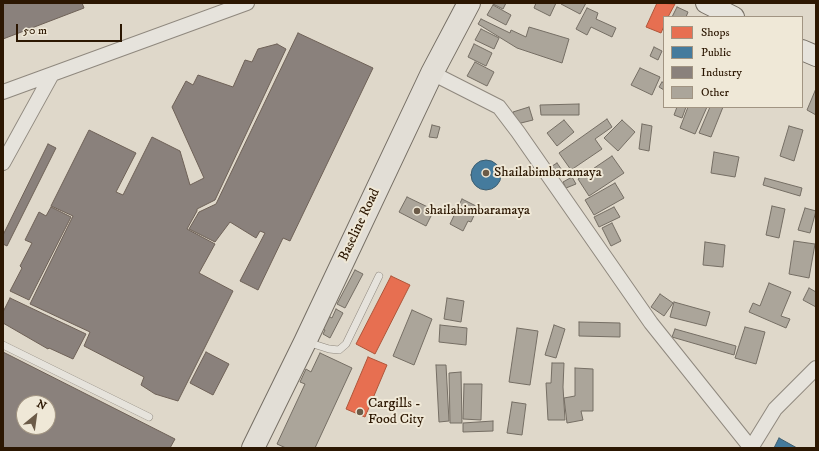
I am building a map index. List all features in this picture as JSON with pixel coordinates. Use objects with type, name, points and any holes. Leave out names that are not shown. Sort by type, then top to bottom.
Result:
[{"type":"main road","name":"Baseline Road","points":[[253,448],[305,342],[432,73],[469,3]]},
{"type":"main road","points":[[803,50],[816,56]]},
{"type":"street","points":[[3,92],[51,76],[248,3]]},
{"type":"street","points":[[432,73],[500,107],[651,323],[751,448],[775,409],[816,368]]},
{"type":"street","points":[[3,163],[51,76]]},
{"type":"lane","points":[[305,342],[338,350],[346,344],[379,276]]},
{"type":"lane","points":[[3,345],[149,417]]},
{"type":"building: Shops","points":[[657,3],[675,4],[669,16],[663,16],[663,28],[661,33],[646,27]]},
{"type":"building: Shops","points":[[391,276],[410,285],[375,354],[356,344]]},
{"type":"building: Shops","points":[[368,357],[387,365],[365,417],[346,409]]},
{"type":"building: Public","name":"Shailabimbaramaya","points":[[486,160],[496,165],[501,175],[496,185],[486,190],[476,185],[471,175],[476,165]]},
{"type":"building: Public","points":[[779,438],[797,448],[774,448]]},
{"type":"building: Industry","points":[[3,3],[82,3],[84,8],[3,39]]},
{"type":"building: Industry","points":[[298,33],[373,68],[290,241],[283,238],[258,290],[240,281],[265,233],[260,231],[256,238],[230,222],[215,242],[189,229],[199,212],[216,204]]},
{"type":"building: Industry","points":[[277,44],[286,49],[215,200],[197,209],[187,229],[215,244],[199,273],[233,291],[178,401],[155,394],[141,385],[144,377],[84,346],[90,332],[30,304],[73,216],[51,206],[89,130],[136,153],[116,192],[123,195],[152,137],[180,151],[190,185],[204,178],[172,107],[186,81],[193,85],[198,75],[233,87],[245,60],[252,62],[258,49]]},
{"type":"building: Industry","points":[[48,144],[56,148],[7,246],[3,244],[3,235]]},
{"type":"building: Industry","points":[[51,207],[71,217],[29,300],[10,291],[22,268],[20,266],[32,243],[25,240],[39,212],[46,216]]},
{"type":"building: Industry","points":[[10,298],[86,334],[73,359],[49,348],[48,349],[3,323],[3,312]]},
{"type":"building: Industry","points":[[3,352],[175,439],[170,448],[3,448]]},
{"type":"building: Industry","points":[[206,352],[229,364],[213,395],[190,383]]},
{"type":"building: Other","points":[[506,3],[503,9],[493,4]]},
{"type":"building: Other","points":[[536,3],[556,3],[550,16],[534,8]]},
{"type":"building: Other","points":[[586,3],[580,14],[561,4]]},
{"type":"building: Other","points":[[493,5],[511,15],[506,25],[487,15]]},
{"type":"building: Other","points":[[677,7],[688,12],[686,16],[672,16]]},
{"type":"building: Other","points":[[587,8],[598,13],[596,19],[616,28],[612,37],[591,27],[587,35],[576,29]]},
{"type":"building: Other","points":[[481,19],[510,33],[511,30],[526,37],[529,27],[569,39],[562,63],[517,48],[478,24]]},
{"type":"building: Other","points":[[481,29],[499,38],[494,49],[475,40]]},
{"type":"building: Other","points":[[474,44],[492,53],[486,66],[468,57]]},
{"type":"building: Other","points":[[654,47],[662,51],[658,60],[650,56]]},
{"type":"building: Other","points":[[475,62],[494,72],[487,86],[467,76]]},
{"type":"building: Other","points":[[640,68],[660,77],[652,95],[631,85]]},
{"type":"building: Other","points":[[662,82],[663,82],[663,89],[659,87]]},
{"type":"building: Other","points":[[815,91],[816,92],[816,115],[807,110]]},
{"type":"building: Other","points":[[579,104],[579,115],[541,115],[540,105]]},
{"type":"building: Other","points":[[529,107],[533,120],[517,124],[513,112]]},
{"type":"building: Other","points":[[677,108],[686,108],[682,118],[674,115]]},
{"type":"building: Other","points":[[688,108],[707,108],[695,134],[680,128]]},
{"type":"building: Other","points":[[710,108],[723,108],[711,137],[699,133]]},
{"type":"building: Other","points":[[607,119],[612,127],[595,139],[602,149],[571,170],[559,153]]},
{"type":"building: Other","points":[[564,120],[574,132],[557,146],[547,133]]},
{"type":"building: Other","points":[[622,120],[635,132],[618,151],[604,138]]},
{"type":"building: Other","points":[[642,124],[652,126],[649,151],[639,149]]},
{"type":"building: Other","points":[[432,125],[440,127],[437,138],[429,137]]},
{"type":"building: Other","points":[[789,126],[803,130],[794,161],[780,156]]},
{"type":"building: Other","points":[[714,152],[739,157],[735,177],[711,173]]},
{"type":"building: Other","points":[[612,156],[624,173],[589,196],[578,179]]},
{"type":"building: Other","points":[[557,163],[564,173],[557,179],[549,168]]},
{"type":"building: Other","points":[[572,177],[576,184],[566,188],[563,182]]},
{"type":"building: Other","points":[[765,178],[802,188],[800,196],[763,185]]},
{"type":"building: Other","points":[[615,183],[624,198],[594,215],[585,200]]},
{"type":"building: Other","name":"shailabimbaramaya","points":[[407,197],[434,210],[426,226],[399,212]]},
{"type":"building: Other","name":"shailabimbaramaya","points":[[462,199],[476,206],[475,208],[477,209],[471,222],[468,221],[463,231],[450,224]]},
{"type":"building: Other","points":[[772,206],[785,209],[779,238],[766,235]]},
{"type":"building: Other","points":[[614,207],[620,217],[599,227],[594,217]]},
{"type":"building: Other","points":[[805,208],[816,211],[810,233],[798,230]]},
{"type":"building: Other","points":[[612,223],[621,241],[611,246],[602,228]]},
{"type":"building: Other","points":[[794,241],[815,244],[809,278],[789,274]]},
{"type":"building: Other","points":[[705,242],[725,245],[723,267],[703,265]]},
{"type":"building: Other","points":[[355,270],[363,274],[345,308],[337,304]]},
{"type":"building: Other","points":[[769,283],[791,292],[781,316],[790,319],[786,328],[749,312],[753,303],[760,306]]},
{"type":"building: Other","points":[[809,288],[816,292],[816,307],[803,300]]},
{"type":"building: Other","points":[[660,294],[673,303],[664,316],[651,307]]},
{"type":"building: Other","points":[[447,298],[464,301],[461,322],[444,319]]},
{"type":"building: Other","points":[[674,302],[710,312],[706,326],[670,317]]},
{"type":"building: Other","points":[[336,309],[343,313],[330,338],[323,334],[325,330],[319,327],[326,315],[332,318]]},
{"type":"building: Other","points":[[412,310],[432,319],[414,365],[393,356]]},
{"type":"building: Other","points":[[579,322],[620,323],[620,337],[579,336]]},
{"type":"building: Other","points":[[440,325],[467,328],[466,345],[439,342]]},
{"type":"building: Other","points":[[554,325],[565,329],[556,358],[545,355]]},
{"type":"building: Other","points":[[745,327],[765,332],[756,364],[735,358]]},
{"type":"building: Other","points":[[517,328],[538,331],[530,385],[509,382]]},
{"type":"building: Other","points":[[675,329],[736,346],[734,355],[672,337]]},
{"type":"building: Other","points":[[320,353],[352,368],[315,448],[286,448],[277,444],[305,384],[300,382],[306,369],[311,372]]},
{"type":"building: Other","points":[[552,363],[564,363],[563,387],[565,420],[548,420],[546,383],[551,383]]},
{"type":"building: Other","points":[[436,365],[446,365],[449,421],[439,422]]},
{"type":"building: Other","points":[[575,368],[593,369],[593,411],[581,411],[583,420],[567,423],[564,398],[575,396]]},
{"type":"building: Other","points":[[461,372],[462,423],[450,423],[449,373]]},
{"type":"building: Other","points":[[464,384],[482,384],[481,420],[463,419]]},
{"type":"building: Other","points":[[512,402],[526,404],[522,435],[507,433]]},
{"type":"building: Other","points":[[493,421],[493,431],[463,432],[463,423]]},
{"type":"place","name":"Shailabimbaramaya","points":[[486,173]]},
{"type":"place","name":"shailabimbaramaya","points":[[417,211]]},
{"type":"place","name":"Cargills - Food City","points":[[360,412]]}]
